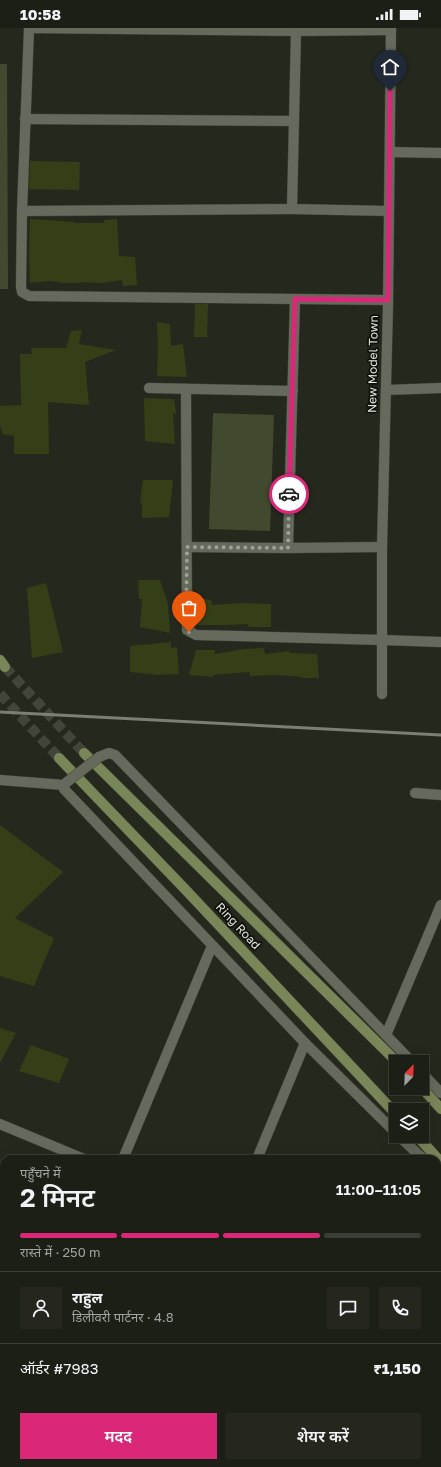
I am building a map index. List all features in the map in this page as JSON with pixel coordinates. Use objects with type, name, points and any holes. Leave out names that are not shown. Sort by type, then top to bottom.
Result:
[{"type":"street","points":[[388,300],[28,296],[22,292],[21,287],[22,211],[29,28],[296,31],[390,29]]},
{"type":"street","name":"New Model Town","points":[[382,694],[382,547],[388,300],[390,29]]},
{"type":"street","points":[[292,209],[296,31]]},
{"type":"street","points":[[25,119],[294,121]]},
{"type":"street","points":[[390,152],[441,153]]},
{"type":"street","points":[[22,211],[292,209],[389,211]]},
{"type":"street","points":[[288,548],[295,299]]},
{"type":"street","points":[[148,388],[293,391]]},
{"type":"street","points":[[386,390],[441,388]]},
{"type":"street","points":[[186,389],[187,630],[196,635],[441,642]]},
{"type":"street","points":[[187,547],[382,547]]},
{"type":"street","name":"Ring Road","points":[[84,753],[391,1055]]},
{"type":"street","points":[[0,780],[65,783],[99,757],[109,753],[115,755],[405,1055]]},
{"type":"street","name":"Ring Road","points":[[59,758],[183,887],[389,1107]]},
{"type":"street","points":[[65,783],[64,789],[212,946],[305,1043],[389,1126]]},
{"type":"street","points":[[415,794],[441,795]]},
{"type":"street","points":[[386,1035],[441,906]]},
{"type":"street","points":[[125,1155],[212,946]]},
{"type":"street","points":[[259,1155],[305,1043]]},
{"type":"street","points":[[429,1080],[441,1093]]},
{"type":"street","points":[[428,1095],[441,1109]]},
{"type":"street","points":[[0,1124],[74,1155]]},
{"type":"street","points":[[406,1143],[419,1155]]},
{"type":"street","points":[[423,1143],[435,1155]]},
{"type":"green space","points":[[0,64],[7,64],[8,289],[0,289]]},
{"type":"green space","points":[[213,413],[274,415],[270,531],[209,529]]},
{"type":"building","points":[[30,161],[80,162],[79,190],[29,189]]},
{"type":"building","points":[[30,219],[75,223],[104,223],[104,220],[117,219],[119,256],[135,257],[137,285],[123,286],[122,280],[102,283],[64,283],[50,281],[30,283]]},
{"type":"building","points":[[195,304],[208,304],[207,337],[194,337]]},
{"type":"building","points":[[157,322],[170,324],[171,346],[183,344],[187,377],[157,376]]},
{"type":"building","points":[[82,330],[79,344],[116,350],[85,362],[89,405],[48,402],[49,454],[14,454],[14,436],[3,434],[0,425],[0,406],[21,405],[20,354],[32,354],[31,348],[66,348],[71,331]]},
{"type":"building","points":[[144,398],[174,399],[176,414],[173,413],[175,444],[145,441]]},
{"type":"building","points":[[143,480],[173,480],[169,517],[142,518],[142,503],[140,503]]},
{"type":"building","points":[[138,580],[160,580],[168,604],[170,633],[140,627],[142,599],[139,599]]},
{"type":"building","points":[[46,583],[63,652],[32,658],[27,588]]},
{"type":"building","points":[[194,596],[211,600],[212,605],[241,603],[271,604],[271,627],[248,627],[248,624],[198,625]]},
{"type":"building","points":[[171,642],[171,648],[177,647],[179,674],[157,675],[130,672],[130,646]]},
{"type":"building","points":[[264,648],[265,654],[289,651],[290,653],[317,654],[319,678],[302,678],[277,675],[250,676],[249,672],[213,675],[213,677],[189,675],[196,650],[215,650],[215,654],[244,649]]},
{"type":"building","points":[[0,825],[63,872],[15,918],[54,938],[34,986],[0,976]]},
{"type":"building","points":[[0,1028],[16,1033],[0,1063]]},
{"type":"building","points":[[31,1045],[69,1059],[59,1083],[19,1071]]},
{"type":"tunnel","points":[[5,667],[84,753]]},
{"type":"tunnel","points":[[0,694],[59,758]]},
{"type":"railway","points":[[0,712],[441,735]]},
{"type":"way so far","points":[[189,632],[186,626],[187,547],[288,548],[289,494]]},
{"type":"route","points":[[289,494],[295,299],[388,300],[390,91]]}]
